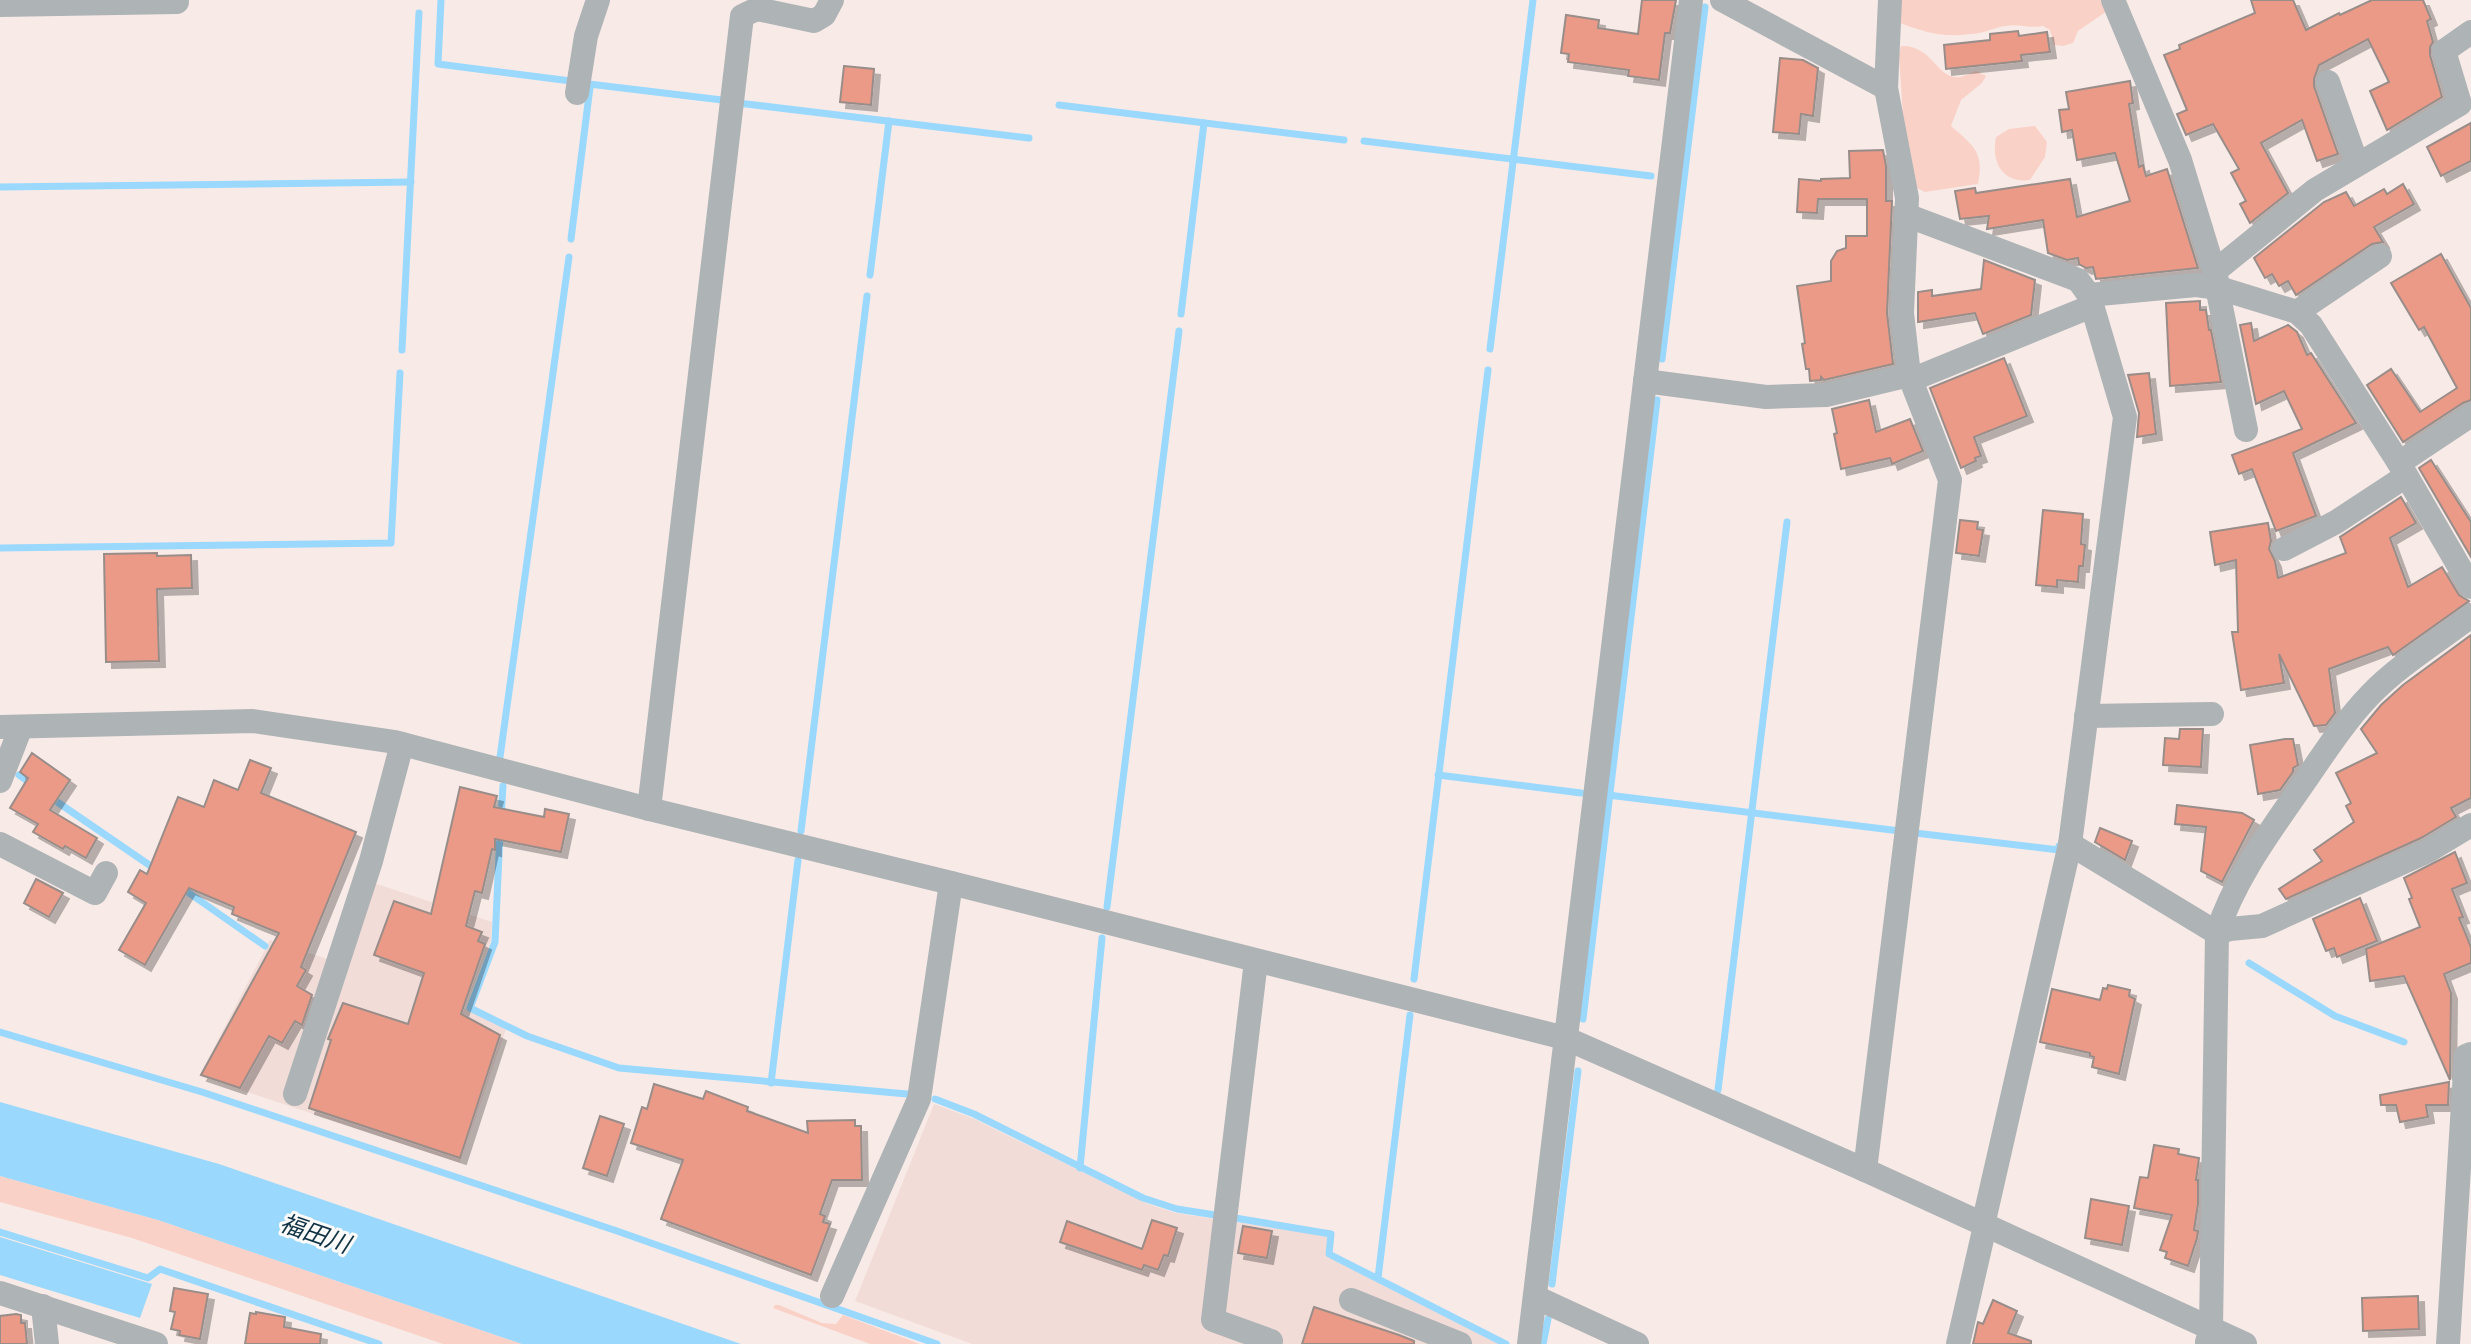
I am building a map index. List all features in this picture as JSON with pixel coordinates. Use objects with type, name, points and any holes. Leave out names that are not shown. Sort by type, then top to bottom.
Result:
[{"type":"street","points":[[577,93],[586,36],[598,0]]},
{"type":"street","points":[[649,809],[742,16],[757,9],[814,21],[824,15],[832,0]]},
{"type":"street","points":[[1529,1344],[1691,0]]},
{"type":"street","points":[[1722,0],[1886,88]]},
{"type":"street","points":[[1865,1170],[1950,480],[1910,378],[1902,313],[1907,198],[1886,88],[1890,0]]},
{"type":"street","points":[[2113,0],[2180,160],[2216,282],[2246,430]]},
{"type":"street","points":[[0,5],[177,2]]},
{"type":"street","points":[[2216,282],[2315,190],[2460,104],[2444,51],[2471,32]]},
{"type":"street","points":[[2328,82],[2357,164]]},
{"type":"street","points":[[1906,215],[2078,280],[2090,300],[2125,416],[2070,844],[1958,1344]]},
{"type":"street","points":[[2297,312],[2380,256]]},
{"type":"street","points":[[1645,381],[1766,397],[1826,395],[1910,378],[2090,300],[2216,282],[2297,312],[2311,325],[2403,470],[2471,587]]},
{"type":"street","points":[[2284,549],[2336,522],[2471,415]]},
{"type":"street","points":[[2209,1336],[2217,933],[2226,905],[2264,839],[2338,733],[2370,695],[2401,668],[2471,616]]},
{"type":"street","points":[[2086,716],[2212,714]]},
{"type":"street","points":[[0,781],[10,727],[253,721],[402,744],[649,809],[1565,1038],[1984,1225],[2209,1336],[2245,1344]]},
{"type":"street","points":[[296,1094],[371,861],[402,744]]},
{"type":"street","points":[[2070,844],[2217,933],[2262,926],[2428,851],[2471,825]]},
{"type":"street","points":[[0,844],[95,893],[106,873]]},
{"type":"street","points":[[832,1296],[919,1099],[951,883]]},
{"type":"street","points":[[1256,961],[1213,1320],[1271,1341]]},
{"type":"street","points":[[2448,1344],[2466,1056],[2471,1054]]},
{"type":"street","points":[[0,1293],[156,1344]]},
{"type":"street","points":[[1535,1297],[1637,1344]]},
{"type":"street","points":[[1351,1300],[1460,1344]]},
{"type":"street","points":[[43,1306],[47,1344]]},
{"type":"shaded area","points":[[1894,0],[2106,0],[2110,9],[2078,31],[2073,43],[2063,46],[2054,45],[2050,30],[2043,26],[2010,25],[1959,35],[1927,32],[1893,20]]},
{"type":"shaded area","points":[[1901,46],[1921,51],[1952,76],[1960,77],[1976,71],[1986,76],[1982,83],[1961,100],[1951,126],[1971,144],[1978,156],[1978,184],[1925,192],[1917,188],[1903,116],[1899,55]]},
{"type":"shaded area","points":[[2035,126],[2047,142],[2045,157],[2030,180],[2006,175],[1997,163],[1996,137],[2009,129]]},
{"type":"shaded area","points":[[356,877],[492,922],[491,941],[465,1008],[506,1029],[460,1163],[199,1076],[270,940],[330,960]]},
{"type":"shaded area","points":[[934,1104],[972,1118],[1148,1204],[1176,1213],[1329,1236],[1327,1255],[1502,1344],[972,1344],[855,1301]]},
{"type":"shaded area","points":[[0,1176],[158,1220],[522,1344],[443,1344],[132,1238],[0,1202]]},
{"type":"shaded area","points":[[775,1305],[822,1323],[836,1324],[843,1315],[920,1344],[870,1344],[773,1308]]},
{"type":"water","name":"福田川","points":[[0,1102],[219,1164],[741,1344],[522,1344],[158,1220],[0,1176]]},
{"type":"water","points":[[0,1237],[152,1284],[140,1318],[0,1275]]},
{"type":"building","points":[[1642,0],[1676,0],[1670,33],[1665,33],[1659,80],[1628,76],[1629,70],[1568,62],[1569,54],[1561,53],[1566,15],[1599,20],[1598,28],[1638,34]]},
{"type":"building","points":[[2251,0],[2293,0],[2306,30],[2372,0],[2423,0],[2431,19],[2427,21],[2433,42],[2430,55],[2442,97],[2387,130],[2370,91],[2389,82],[2368,39],[2319,65],[2314,86],[2338,154],[2317,161],[2302,120],[2261,143],[2288,193],[2250,223],[2240,204],[2246,201],[2231,173],[2239,169],[2213,124],[2186,135],[2177,114],[2187,110],[2164,55],[2180,49],[2179,45],[2255,13]]},
{"type":"building","points":[[2018,31],[2019,36],[2047,32],[2050,52],[2021,55],[2022,61],[1946,69],[1944,45],[1990,40],[1990,34]]},
{"type":"building","points":[[1780,58],[1803,60],[1818,68],[1813,116],[1801,114],[1799,134],[1773,132]]},
{"type":"building","points":[[844,66],[874,69],[871,105],[840,102]]},
{"type":"building","points":[[2130,81],[2133,103],[2129,104],[2139,167],[2143,165],[2146,176],[2167,169],[2198,268],[2096,279],[2093,267],[2086,268],[2079,264],[2078,258],[2067,260],[2048,253],[2043,220],[1987,229],[1989,216],[1960,219],[1955,191],[1975,188],[1976,193],[2070,179],[2077,217],[2130,201],[2115,153],[2077,160],[2072,130],[2062,132],[2059,110],[2069,109],[2066,92]]},
{"type":"building","points":[[2471,123],[2471,161],[2441,176],[2427,147]]},
{"type":"building","points":[[1883,150],[1886,201],[1892,201],[1887,313],[1893,364],[1810,381],[1802,344],[1805,343],[1797,286],[1831,281],[1831,261],[1837,251],[1846,248],[1846,236],[1867,236],[1867,199],[1818,199],[1817,213],[1797,212],[1799,179],[1821,181],[1850,178],[1849,151]]},
{"type":"building","points":[[2403,184],[2414,204],[2374,227],[2383,242],[2372,244],[2296,295],[2288,281],[2279,286],[2272,274],[2265,278],[2254,258],[2324,202],[2346,192],[2354,206],[2384,189],[2387,194]]},
{"type":"building","points":[[2441,254],[2471,308],[2471,400],[2403,442],[2367,385],[2391,369],[2420,412],[2457,388],[2424,327],[2419,330],[2391,283]]},
{"type":"building","points":[[1984,260],[2035,280],[2031,315],[1983,334],[1975,313],[1918,322],[1918,292],[1932,290],[1932,296],[1981,289]]},
{"type":"building","points":[[2200,301],[2200,310],[2206,310],[2221,382],[2170,386],[2166,303]]},
{"type":"building","points":[[2251,323],[2254,341],[2288,325],[2297,332],[2307,355],[2311,353],[2356,423],[2293,453],[2316,516],[2276,531],[2252,469],[2239,474],[2232,455],[2302,429],[2284,391],[2256,404],[2240,325]]},
{"type":"building","points":[[2004,358],[2027,416],[1974,437],[1981,456],[1961,468],[1930,388]]},
{"type":"building","points":[[2149,373],[2156,434],[2137,437],[2139,413],[2128,375]]},
{"type":"building","points":[[1869,400],[1876,432],[1910,419],[1923,451],[1892,464],[1890,458],[1841,469],[1832,409]]},
{"type":"building","points":[[2431,460],[2471,522],[2471,557],[2419,468]]},
{"type":"building","points":[[2401,497],[2416,523],[2390,538],[2408,587],[2442,567],[2459,595],[2469,601],[2393,655],[2388,647],[2329,669],[2335,713],[2326,725],[2314,726],[2279,654],[2284,683],[2241,690],[2232,632],[2238,632],[2236,560],[2215,565],[2210,532],[2268,523],[2271,541],[2269,549],[2275,561],[2278,578],[2346,553],[2340,537]]},
{"type":"building","points":[[2043,510],[2083,514],[2081,544],[2085,545],[2078,582],[2057,580],[2057,587],[2036,585]]},
{"type":"building","points":[[1960,520],[1978,522],[1977,529],[1983,530],[1979,556],[1956,553]]},
{"type":"building","points":[[157,553],[157,556],[191,555],[192,588],[157,589],[159,661],[106,662],[104,554]]},
{"type":"building","points":[[2471,635],[2471,798],[2451,808],[2456,817],[2421,838],[2286,899],[2279,889],[2322,861],[2314,850],[2354,822],[2346,806],[2351,803],[2336,773],[2377,753],[2361,729],[2381,705],[2403,685]]},
{"type":"building","points":[[2180,729],[2203,729],[2201,767],[2163,765],[2165,738],[2179,739]]},
{"type":"building","points":[[2293,739],[2298,765],[2293,768],[2280,790],[2258,794],[2250,745]]},
{"type":"building","points":[[32,753],[70,780],[50,810],[97,838],[86,858],[33,832],[38,824],[10,808],[28,778],[20,772]]},
{"type":"building","points":[[250,760],[271,768],[261,793],[356,832],[301,967],[306,970],[297,986],[312,995],[302,1025],[295,1021],[282,1043],[269,1036],[240,1088],[201,1075],[279,933],[232,914],[234,907],[189,888],[145,965],[119,950],[146,903],[128,892],[140,870],[147,874],[178,797],[204,807],[214,780],[238,790]]},
{"type":"building","points":[[460,787],[497,796],[494,807],[544,817],[545,809],[569,814],[561,852],[495,839],[495,850],[492,849],[482,893],[475,891],[466,926],[482,932],[478,941],[485,944],[461,1014],[500,1035],[460,1158],[309,1108],[331,1040],[328,1039],[343,1003],[408,1024],[424,973],[374,955],[394,901],[431,914]]},
{"type":"building","points":[[2177,805],[2242,813],[2254,820],[2222,882],[2201,871],[2206,827],[2175,824]]},
{"type":"building","points":[[2100,828],[2132,841],[2125,860],[2095,842]]},
{"type":"building","points":[[2455,852],[2467,883],[2452,889],[2463,917],[2459,918],[2471,947],[2471,963],[2444,974],[2451,993],[2450,1080],[2404,976],[2370,981],[2366,949],[2420,927],[2404,878]]},
{"type":"building","points":[[36,879],[63,893],[49,917],[24,903]]},
{"type":"building","points":[[2360,898],[2377,941],[2337,957],[2334,948],[2326,951],[2313,919]]},
{"type":"building","points":[[2108,985],[2130,990],[2129,996],[2135,999],[2119,1074],[2092,1067],[2094,1057],[2090,1056],[2090,1053],[2040,1042],[2052,989],[2100,1000],[2103,988],[2107,989]]},
{"type":"building","points":[[2449,1082],[2448,1105],[2426,1105],[2428,1117],[2400,1122],[2396,1105],[2381,1105],[2380,1095]]},
{"type":"building","points":[[654,1084],[703,1099],[706,1091],[748,1107],[747,1111],[808,1133],[807,1121],[855,1120],[855,1126],[861,1126],[862,1180],[832,1180],[820,1214],[825,1216],[823,1222],[830,1224],[811,1275],[661,1219],[683,1160],[631,1143],[642,1107],[647,1109]]},
{"type":"building","points":[[600,1116],[624,1124],[607,1176],[583,1168]]},
{"type":"building","points":[[2154,1145],[2179,1149],[2178,1154],[2199,1158],[2196,1180],[2198,1204],[2194,1230],[2198,1231],[2188,1266],[2165,1258],[2167,1252],[2160,1250],[2172,1215],[2134,1208],[2140,1177],[2148,1178]]},
{"type":"building","points":[[2091,1199],[2129,1206],[2122,1245],[2085,1238]]},
{"type":"building","points":[[1152,1220],[1177,1228],[1168,1256],[1164,1255],[1158,1270],[1144,1265],[1142,1270],[1060,1242],[1067,1221],[1142,1249]]},
{"type":"building","points":[[1243,1226],[1272,1231],[1267,1258],[1238,1253]]},
{"type":"building","points":[[174,1288],[208,1294],[200,1339],[179,1335],[180,1331],[171,1329],[175,1312],[170,1311]]},
{"type":"building","points":[[2418,1296],[2419,1329],[2363,1331],[2362,1298]]},
{"type":"building","points":[[1993,1300],[2017,1311],[2008,1333],[2031,1341],[2031,1344],[1973,1344],[1978,1322],[1983,1324]]},
{"type":"building","points":[[1314,1307],[1399,1335],[1414,1341],[1414,1344],[1302,1344]]},
{"type":"building","points":[[250,1313],[285,1317],[284,1327],[321,1334],[320,1344],[245,1344]]},
{"type":"building","points":[[21,1315],[21,1323],[25,1323],[27,1344],[0,1344],[0,1316]]},
{"type":"waterway","points":[[441,0],[438,64],[571,81]]},
{"type":"waterway","points":[[1490,349],[1533,0]]},
{"type":"waterway","points":[[1662,359],[1705,7]]},
{"type":"waterway","points":[[402,350],[419,13]]},
{"type":"waterway","points":[[589,84],[722,100]]},
{"type":"waterway","points":[[571,239],[590,87]]},
{"type":"waterway","points":[[738,103],[1029,138]]},
{"type":"waterway","points":[[1059,105],[1344,140]]},
{"type":"waterway","points":[[870,275],[889,121]]},
{"type":"waterway","points":[[1181,314],[1204,123]]},
{"type":"waterway","points":[[1364,141],[1651,176]]},
{"type":"waterway","points":[[0,187],[411,182]]},
{"type":"waterway","points":[[500,757],[569,257]]},
{"type":"waterway","points":[[801,831],[867,296]]},
{"type":"waterway","points":[[1107,907],[1179,331]]},
{"type":"waterway","points":[[1414,979],[1488,370]]},
{"type":"waterway","points":[[0,548],[391,543],[400,373]]},
{"type":"waterway","points":[[1583,1019],[1657,400]]},
{"type":"waterway","points":[[1718,1090],[1787,522]]},
{"type":"waterway","points":[[19,775],[34,786]]},
{"type":"waterway","points":[[1438,775],[1581,793]]},
{"type":"waterway","points":[[501,818],[503,786]]},
{"type":"waterway","points":[[1608,795],[1900,831]]},
{"type":"waterway","points":[[50,797],[158,871]]},
{"type":"waterway","points":[[500,833],[495,942],[470,1008],[527,1036],[619,1068],[907,1094]]},
{"type":"waterway","points":[[1915,833],[2059,850],[2059,846]]},
{"type":"waterway","points":[[771,1083],[798,860]]},
{"type":"waterway","points":[[179,886],[265,946]]},
{"type":"waterway","points":[[1080,1168],[1102,938]]},
{"type":"waterway","points":[[2249,963],[2335,1016],[2404,1042]]},
{"type":"waterway","points":[[1378,1278],[1410,1015]]},
{"type":"waterway","points":[[0,1032],[202,1092],[617,1231],[937,1344]]},
{"type":"waterway","points":[[1552,1284],[1578,1071]]},
{"type":"waterway","points":[[935,1099],[974,1114],[1143,1198],[1177,1209],[1215,1215]]},
{"type":"waterway","points":[[1235,1218],[1331,1234],[1329,1254],[1506,1344]]},
{"type":"waterway","points":[[0,1232],[148,1278],[160,1269],[379,1344]]},
{"type":"waterway","points":[[1543,1344],[1548,1319]]}]
